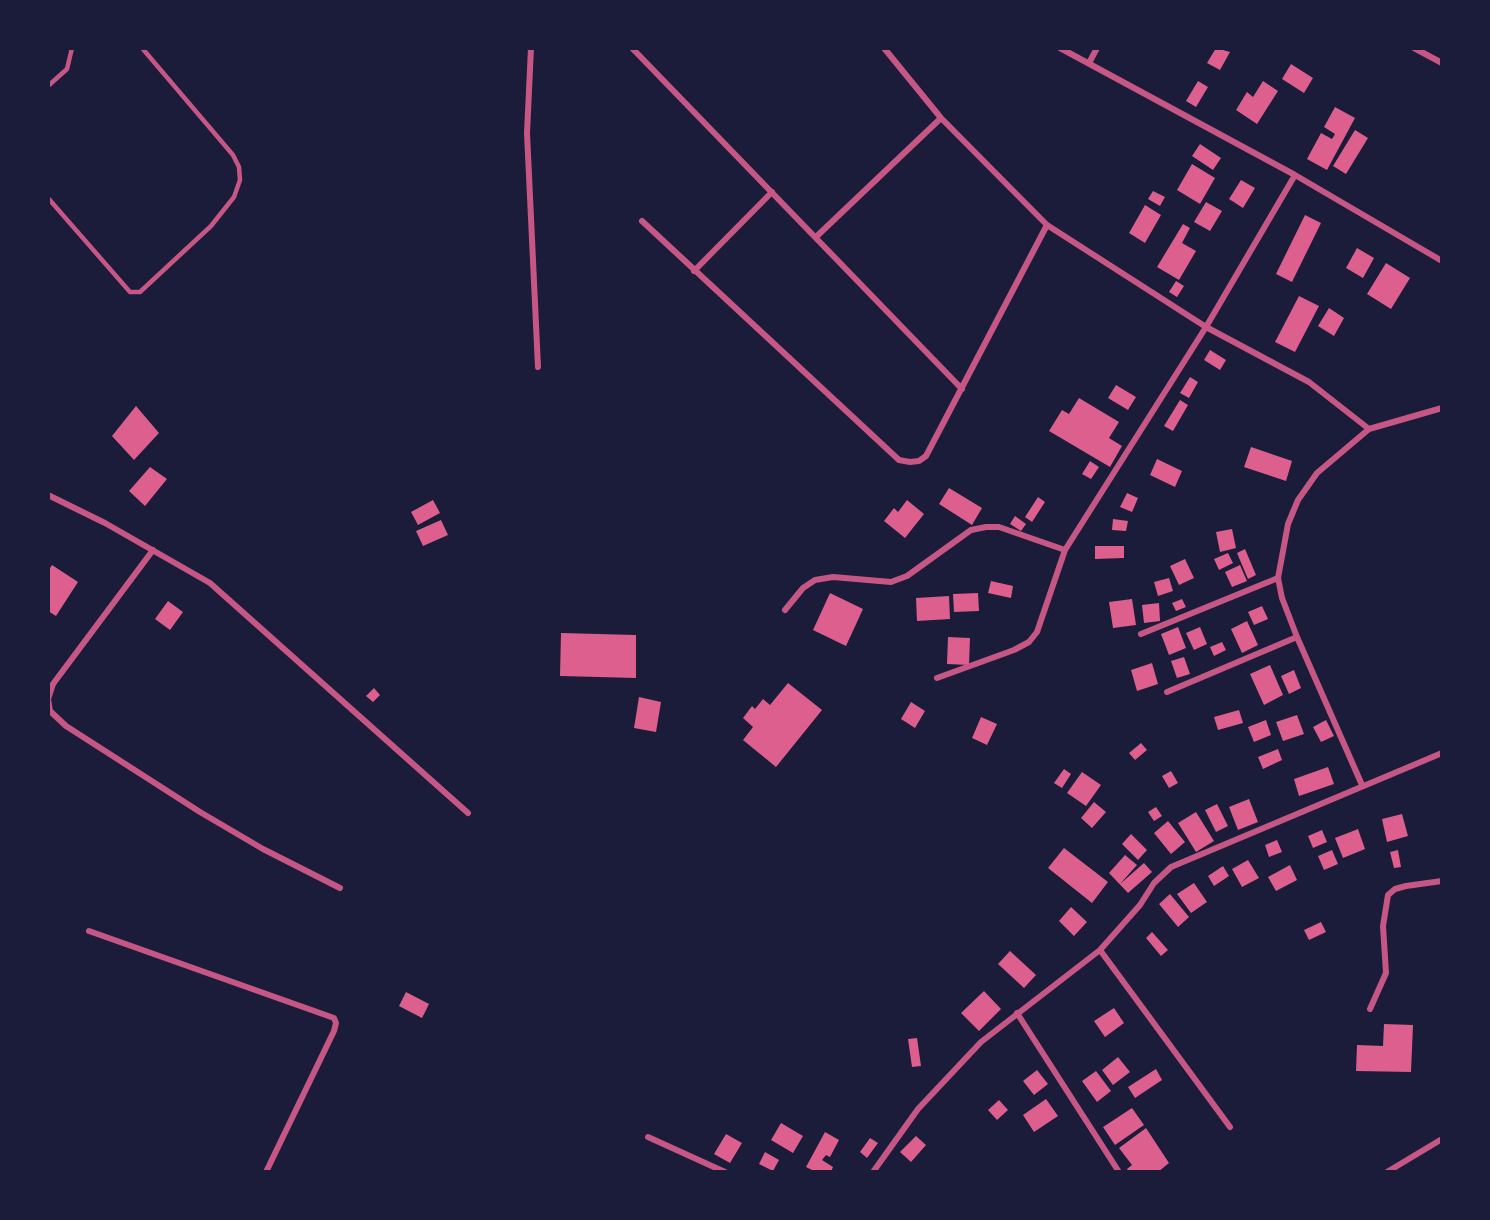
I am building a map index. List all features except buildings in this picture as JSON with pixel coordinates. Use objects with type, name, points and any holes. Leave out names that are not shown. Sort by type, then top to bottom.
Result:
[{"type":"street","points":[[531,48],[527,133],[538,367]]},
{"type":"street","points":[[632,48],[962,389]]},
{"type":"street","points":[[884,48],[941,118],[1047,225],[1206,327],[1309,382],[1369,429]]},
{"type":"street","points":[[1060,48],[1295,175],[1442,261]]},
{"type":"street","points":[[1089,63],[1097,48]]},
{"type":"street","points":[[1414,48],[1442,63]]},
{"type":"street","points":[[816,236],[941,118]]},
{"type":"street","points":[[937,678],[1029,642],[1037,632],[1065,550],[1206,327],[1295,175]]},
{"type":"street","points":[[694,271],[772,192]]},
{"type":"street","points":[[642,220],[899,460],[919,461],[926,456],[1047,225]]},
{"type":"street","points":[[1362,785],[1297,637],[1278,578],[1288,524],[1298,500],[1317,473],[1369,429],[1442,408]]},
{"type":"street","points":[[48,495],[105,523],[210,583],[468,813]]},
{"type":"street","points":[[785,610],[803,588],[815,580],[833,577],[891,582],[907,576],[971,530],[999,527],[1065,550]]},
{"type":"street","points":[[153,550],[53,684],[48,699],[50,711],[66,726],[200,812],[263,849],[340,888]]},
{"type":"street","points":[[1141,634],[1278,578]]},
{"type":"street","points":[[1167,692],[1297,637]]},
{"type":"street","points":[[873,1172],[918,1109],[981,1042],[1100,950],[1140,905],[1154,883],[1170,867],[1442,753]]},
{"type":"street","points":[[1370,1010],[1386,972],[1383,926],[1388,895],[1395,889],[1406,886],[1442,881]]},
{"type":"street","points":[[89,931],[334,1018],[336,1023],[334,1031],[266,1172]]},
{"type":"street","points":[[1100,950],[1230,1127]]},
{"type":"street","points":[[1017,1013],[1119,1172]]},
{"type":"street","points":[[648,1137],[725,1172]]},
{"type":"street","points":[[1387,1172],[1442,1139]]},
{"type":"lane","points":[[48,86],[67,69],[72,48]]},
{"type":"lane","points":[[48,198],[130,292],[140,292],[211,226],[234,197],[240,180],[239,167],[233,154],[142,48]]}]
